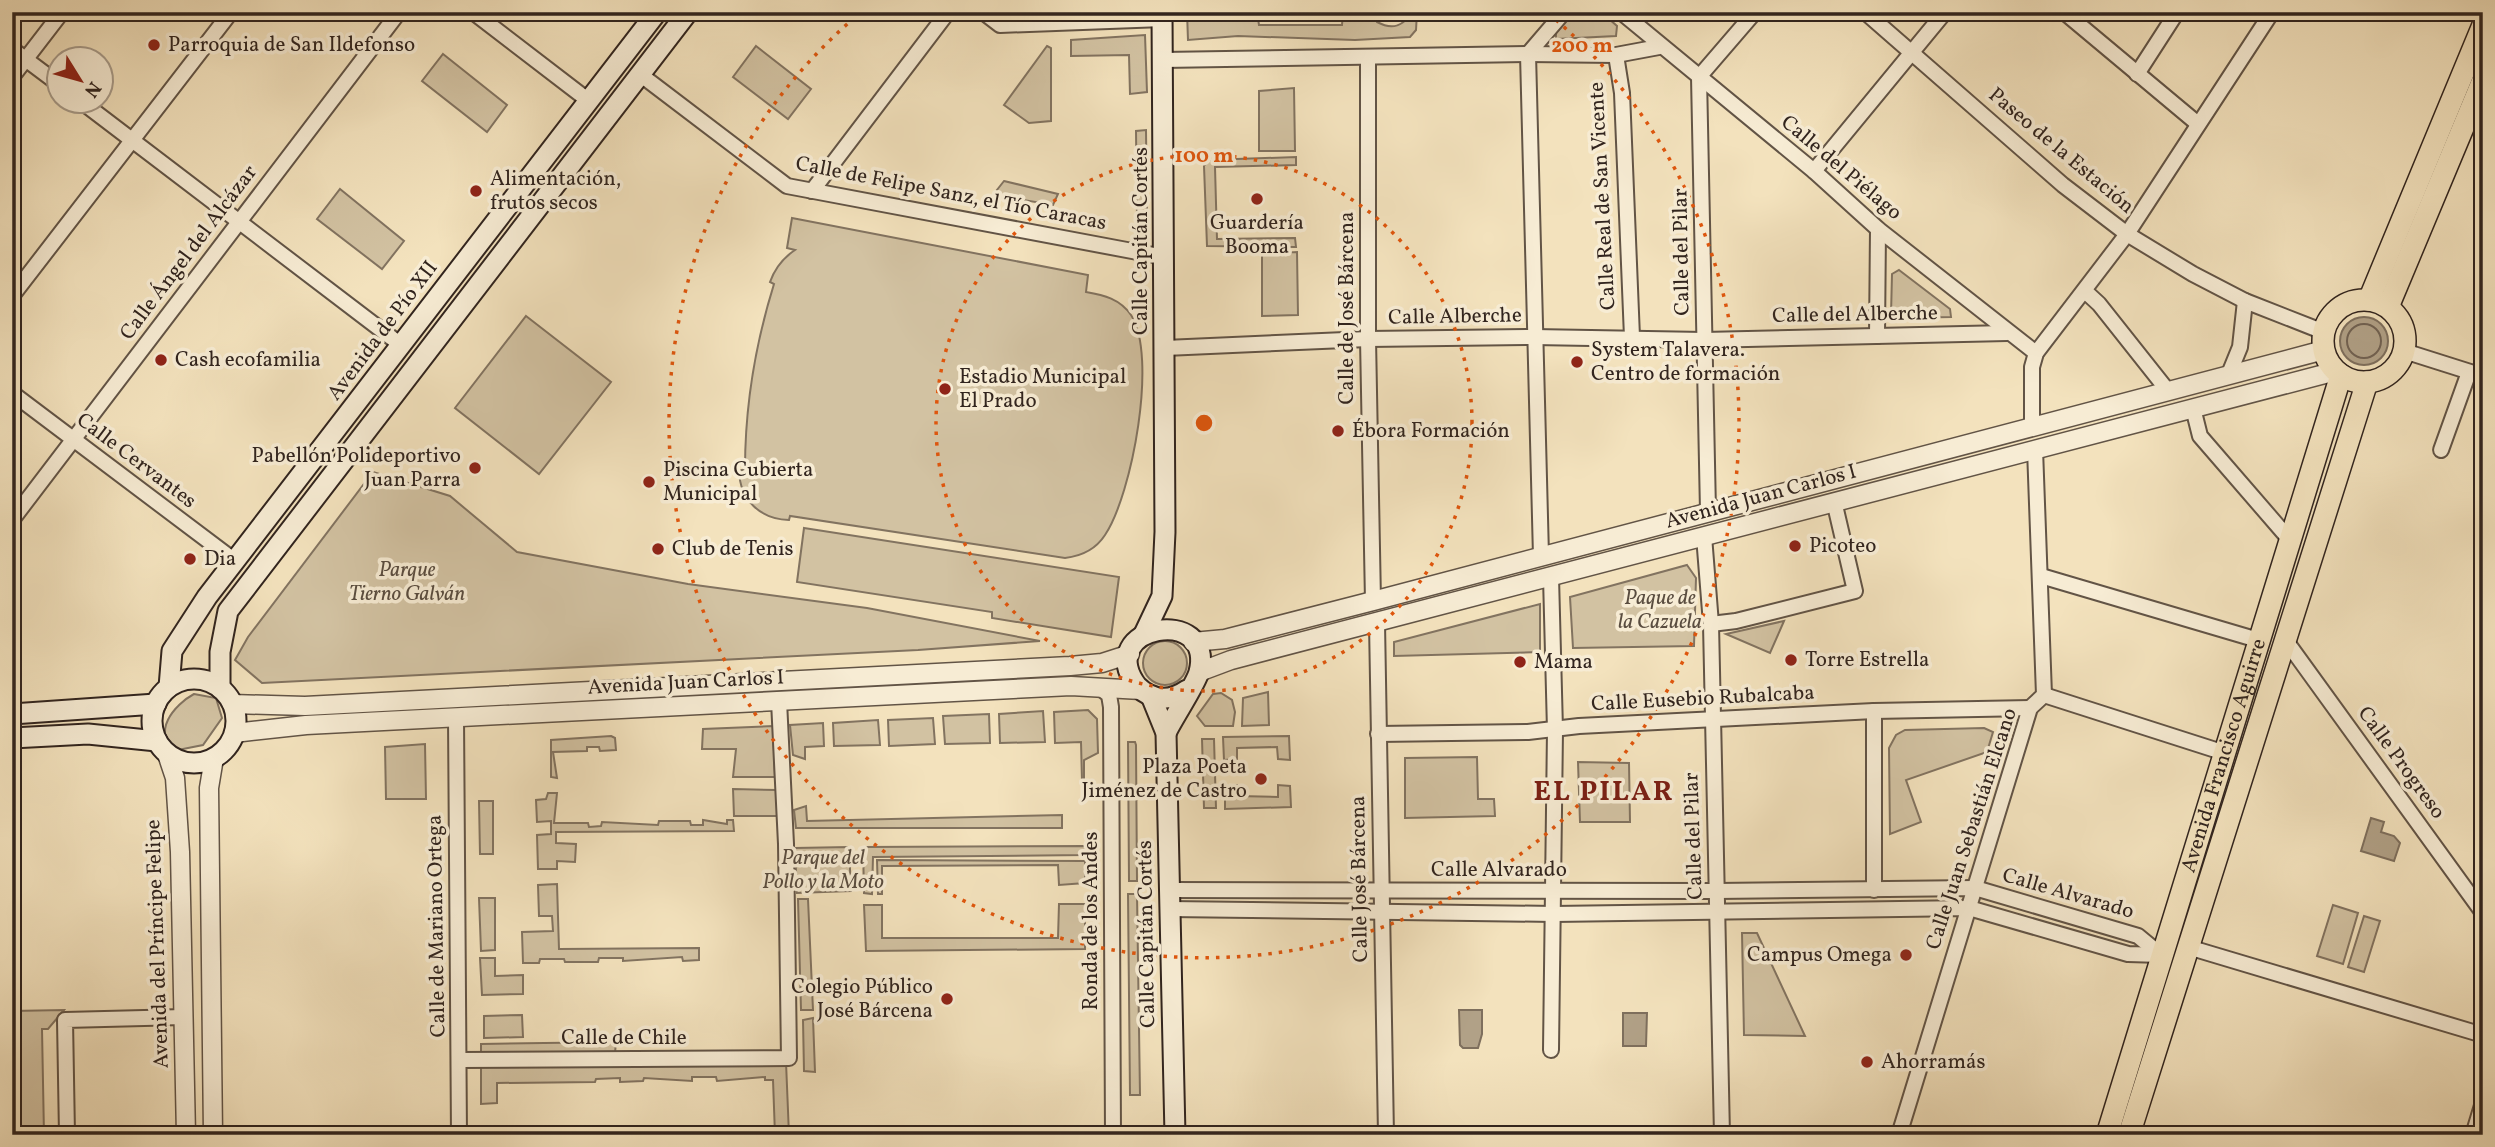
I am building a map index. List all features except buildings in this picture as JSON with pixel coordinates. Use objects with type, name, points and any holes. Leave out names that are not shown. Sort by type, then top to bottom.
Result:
[{"type":"main road","name":"Avenida de Pío XII","points":[[169,687],[172,651],[235,561],[657,12]]},
{"type":"main road","points":[[12,738],[88,734],[162,747],[192,763],[214,758],[227,747],[234,733],[236,716],[226,696],[220,652],[228,611],[688,12]]},
{"type":"main road","name":"Calle Capitán Cortés","points":[[1163,15],[1165,348],[1162,596],[1144,634],[1130,654],[1130,674],[1166,733]]},
{"type":"main road","points":[[2379,303],[2483,25]]},
{"type":"main road","points":[[2379,303],[2476,114],[2483,80]]},
{"type":"main road","points":[[2352,301],[2379,303],[2403,327],[2404,351],[2390,373],[2367,382],[2339,373],[2324,341],[2327,323],[2340,307],[2352,301]]},
{"type":"main road","name":"Avenida Francisco Aguirre","points":[[2107,1135],[2339,373]]},
{"type":"main road","name":"Avenida Francisco Aguirre","points":[[2129,1135],[2367,382]]},
{"type":"main road","name":"Calle Capitán Cortés","points":[[1162,596],[1199,657],[1199,672],[1166,733],[1175,1135]]},
{"type":"main road","points":[[1144,634],[1161,628],[1186,637]]},
{"type":"main road","points":[[162,747],[152,722],[156,704],[169,687],[195,679],[226,696]]},
{"type":"main road","points":[[1139,692],[1172,698],[1187,690]]},
{"type":"main road","points":[[12,714],[156,704]]},
{"type":"street","points":[[12,77],[62,12]]},
{"type":"street","points":[[12,296],[231,12]]},
{"type":"street","name":"Calle Ángel del Alcázar","points":[[12,520],[399,12]]},
{"type":"street","points":[[473,12],[589,101]]},
{"type":"street","points":[[812,191],[948,12]]},
{"type":"street","points":[[983,12],[1000,25],[1025,18],[1163,15]]},
{"type":"street","points":[[1541,555],[1528,54],[1564,12]]},
{"type":"street","name":"Calle del Piélago","points":[[1621,12],[1659,47],[1814,171],[1878,229],[2007,333],[2036,353]]},
{"type":"street","points":[[1699,77],[1755,12]]},
{"type":"street","name":"Paseo de la Estación","points":[[1866,12],[2063,185],[2127,234],[2193,274],[2324,341]]},
{"type":"street","points":[[1814,171],[1945,12]]},
{"type":"street","points":[[2064,12],[2198,124]]},
{"type":"street","points":[[2137,75],[2177,12]]},
{"type":"street","points":[[2032,426],[2032,367],[2036,353],[2127,234],[2272,12]]},
{"type":"street","name":"Calle Real de San Vicente","points":[[1632,337],[1622,93],[1616,55],[1659,47]]},
{"type":"street","points":[[12,48],[46,74]]},
{"type":"street","points":[[1163,60],[1616,55]]},
{"type":"street","name":"Calle de José Bárcena","points":[[1368,58],[1368,339],[1373,601]]},
{"type":"street","name":"Calle de Felipe Sanz, el Tío Caracas","points":[[641,75],[787,186],[1164,257]]},
{"type":"street","name":"Calle del Pilar","points":[[1699,77],[1708,511]]},
{"type":"street","points":[[100,116],[401,345]]},
{"type":"street","points":[[1877,336],[1878,229]]},
{"type":"street","points":[[2085,292],[2099,304],[2168,391]]},
{"type":"street","points":[[2229,374],[2242,340],[2245,301]]},
{"type":"street","name":"Calle del Alberche","points":[[1704,340],[2007,333]]},
{"type":"street","name":"Calle Alberche","points":[[1165,348],[1368,339],[1632,337],[1704,340]]},
{"type":"street","name":"Avenida Juan Carlos I","points":[[1186,637],[1225,639],[1373,601],[2168,391],[2229,374],[2324,341]]},
{"type":"street","points":[[2404,351],[2476,374],[2441,450]]},
{"type":"street","name":"Avenida Juan Carlos I","points":[[1199,672],[1231,660],[2035,449],[2339,373]]},
{"type":"street","name":"Calle Cervantes","points":[[12,393],[235,561]]},
{"type":"street","points":[[2193,408],[2200,436],[2290,540]]},
{"type":"street","name":"Calle Juan Sebastián Elcano","points":[[1899,1135],[2030,708],[2044,695],[2035,449]]},
{"type":"street","points":[[1711,624],[1736,621],[1855,591],[1834,502]]},
{"type":"street","name":"Calle del Pilar","points":[[1704,536],[1711,624],[1722,1135]]},
{"type":"street","points":[[2041,576],[2258,640]]},
{"type":"street","points":[[1551,577],[1555,730],[1551,1050]]},
{"type":"street","name":"Calle José Bárcena","points":[[1377,623],[1386,1135]]},
{"type":"street","name":"Calle Progreso","points":[[2284,638],[2483,913]]},
{"type":"street","name":"Avenida Juan Carlos I","points":[[226,696],[314,706],[1070,666],[1102,663],[1130,654]]},
{"type":"street","name":"Avenida Juan Carlos I","points":[[234,733],[306,725],[1071,686],[1139,692]]},
{"type":"street","points":[[1098,687],[1109,695],[1111,707]]},
{"type":"street","points":[[1111,707],[1115,696],[1139,692]]},
{"type":"street","points":[[2044,695],[2225,753]]},
{"type":"street","name":"Calle de Chile","points":[[460,1060],[789,1058],[786,844],[779,701]]},
{"type":"street","name":"Ronda de los Andes","points":[[1111,707],[1113,1135]]},
{"type":"street","name":"Calle Eusebio Rubalcaba","points":[[1378,734],[1555,730],[1579,726],[1874,711],[2030,708]]},
{"type":"street","points":[[1874,711],[1874,890]]},
{"type":"street","name":"Calle de Mariano Ortega","points":[[456,717],[459,1135]]},
{"type":"street","name":"Avenida del Príncipe Felipe","points":[[162,747],[175,778],[186,1135]]},
{"type":"street","points":[[213,1135],[209,788],[214,758]]},
{"type":"street","name":"Calle Alvarado","points":[[1169,900],[1381,891],[1975,888],[2138,936],[2161,955]]},
{"type":"street","name":"Calle Alvarado","points":[[1169,900],[1382,912],[1554,914],[1969,908],[2129,954],[2161,955]]},
{"type":"street","points":[[2188,947],[2483,1035]]},
{"type":"street","points":[[67,1135],[65,1020],[184,1017]]},
{"type":"street","points":[[2473,1135],[2483,1102]]},
{"type":"green space","points":[[1187,12],[1216,12],[1225,20],[1236,12],[1257,12],[1259,25],[1342,25],[1343,12],[1377,12],[1377,22],[1397,26],[1412,12],[1417,12],[1416,30],[1410,37],[1355,40],[1238,36],[1188,40]]},
{"type":"green space","points":[[1573,12],[1601,12],[1617,26],[1616,36],[1556,39],[1556,33]]},
{"type":"green space","points":[[1145,35],[1147,92],[1130,94],[1129,55],[1071,56],[1071,40]]},
{"type":"green space","points":[[756,46],[811,89],[788,119],[733,77]]},
{"type":"green space","points":[[1047,46],[1051,48],[1051,121],[1029,123],[1004,105]]},
{"type":"green space","points":[[443,54],[507,105],[487,132],[422,81]]},
{"type":"green space","points":[[1294,88],[1295,151],[1259,151],[1259,91]]},
{"type":"green space","points":[[1146,130],[1147,218],[1137,218],[1136,131]]},
{"type":"green space","points":[[1296,157],[1296,165],[1215,167],[1217,239],[1295,238],[1296,247],[1207,246],[1204,166],[1208,160]]},
{"type":"green space","points":[[1004,181],[1058,194],[1053,205],[993,195]]},
{"type":"green space","points":[[340,189],[404,241],[382,269],[317,219]]},
{"type":"green space","name":"Estadio Municipal El Prado","points":[[792,218],[1088,275],[1086,292],[1111,299],[1127,310],[1139,335],[1142,361],[1138,425],[1132,459],[1115,516],[1105,535],[1093,548],[1083,554],[1065,558],[790,516],[789,520],[779,519],[754,506],[743,491],[739,471],[745,469],[749,398],[756,352],[774,284],[770,282],[780,264],[795,250],[787,248]]},
{"type":"green space","points":[[1297,252],[1298,315],[1262,316],[1262,254]]},
{"type":"green space","points":[[1899,270],[1950,309],[1951,317],[1899,318],[1891,315],[1892,274]]},
{"type":"green space","points":[[526,316],[611,382],[539,474],[455,408]]},
{"type":"green space","name":"Parque Tierno Galván","points":[[373,472],[450,496],[517,552],[688,584],[867,608],[1040,641],[918,650],[262,683],[235,660],[248,637]]},
{"type":"green space","points":[[804,528],[1119,577],[1111,637],[992,618],[992,612],[797,582]]},
{"type":"green space","name":"Paque de la Cazuela","points":[[1687,565],[1696,578],[1694,646],[1573,648],[1570,597]]},
{"type":"green space","points":[[1540,604],[1540,652],[1394,656],[1394,642]]},
{"type":"green space","points":[[1784,621],[1770,653],[1726,634]]},
{"type":"green space","points":[[1165,641],[1180,648],[1187,663],[1180,678],[1165,685],[1150,678],[1143,663],[1150,648]]},
{"type":"green space","points":[[1268,692],[1269,725],[1242,726],[1243,698]]},
{"type":"green space","points":[[1221,693],[1232,700],[1235,712],[1233,726],[1205,726],[1197,716],[1213,694]]},
{"type":"green space","points":[[194,694],[216,698],[222,718],[203,745],[178,750],[170,743],[165,728],[173,712]]},
{"type":"green space","points":[[1088,710],[1097,719],[1098,753],[1084,760],[1082,781],[1081,742],[1055,743],[1054,712]]},
{"type":"green space","points":[[1043,711],[1045,742],[1000,743],[999,714]]},
{"type":"green space","points":[[989,714],[990,743],[945,744],[943,716]]},
{"type":"green space","points":[[933,718],[935,744],[889,746],[888,720]]},
{"type":"green space","points":[[878,720],[880,745],[834,746],[833,723]]},
{"type":"green space","points":[[823,723],[824,746],[805,747],[805,759],[793,755],[790,725]]},
{"type":"green space","points":[[773,726],[775,777],[733,777],[736,749],[702,749],[703,729]]},
{"type":"green space","points":[[1984,728],[1993,732],[1987,752],[1906,780],[1921,822],[1890,834],[1889,748],[1896,735],[1905,730]]},
{"type":"green space","points":[[611,736],[615,738],[616,750],[600,751],[599,747],[587,747],[587,751],[553,752],[557,778],[551,777],[551,740]]},
{"type":"green space","points":[[1289,736],[1290,760],[1278,759],[1277,747],[1237,748],[1237,759],[1224,760],[1223,737]]},
{"type":"green space","points":[[1202,739],[1214,739],[1216,808],[1204,808]]},
{"type":"green space","points":[[1128,742],[1135,742],[1136,745],[1137,881],[1129,881]]},
{"type":"green space","points":[[425,744],[426,799],[386,799],[385,747]]},
{"type":"green space","points":[[1477,757],[1478,799],[1494,799],[1495,816],[1405,818],[1405,758]]},
{"type":"green space","points":[[1578,762],[1629,763],[1630,822],[1580,822]]},
{"type":"green space","points":[[1225,785],[1237,785],[1238,796],[1278,797],[1278,785],[1290,786],[1291,807],[1225,809]]},
{"type":"green space","points":[[733,789],[777,790],[778,816],[734,816]]},
{"type":"green space","points":[[548,793],[557,793],[554,823],[588,823],[589,827],[601,826],[602,822],[658,825],[659,821],[690,821],[691,825],[703,825],[703,820],[727,824],[727,820],[733,820],[734,831],[556,832],[556,843],[576,844],[575,862],[557,861],[557,869],[538,869],[537,835],[551,834],[551,821],[537,822],[536,800],[546,799]]},
{"type":"green space","points":[[479,801],[493,801],[493,854],[480,854]]},
{"type":"green space","points":[[806,806],[807,821],[1062,815],[1062,828],[796,828],[794,810]]},
{"type":"green space","points":[[1085,846],[1086,855],[873,857],[872,894],[864,893],[863,847]]},
{"type":"green space","name":"Parque del Pollo y la Moto","points":[[849,847],[851,891],[797,893],[795,848]]},
{"type":"green space","points":[[877,860],[1085,861],[1085,883],[1059,885],[1058,865],[882,866],[882,894],[878,894]]},
{"type":"green space","points":[[557,884],[559,949],[699,948],[699,960],[683,961],[682,957],[623,961],[623,958],[599,958],[598,962],[540,959],[539,963],[523,963],[522,932],[553,931],[552,916],[539,916],[538,885]]},
{"type":"green space","points":[[1128,894],[1137,894],[1140,1095],[1130,1095]]},
{"type":"green space","points":[[479,898],[495,898],[495,950],[481,951]]},
{"type":"green space","points":[[798,899],[808,899],[813,1010],[801,1010]]},
{"type":"green space","points":[[1059,904],[1085,904],[1085,949],[866,951],[864,905],[882,905],[882,938],[1058,938]]},
{"type":"green space","points":[[2333,905],[2358,913],[2343,964],[2317,956]]},
{"type":"green space","points":[[2364,916],[2380,921],[2364,972],[2348,967]]},
{"type":"green space","points":[[1742,933],[1757,933],[1805,1036],[1744,1035]]},
{"type":"green space","points":[[480,958],[495,958],[495,976],[523,975],[523,994],[482,995]]},
{"type":"green space","points":[[64,1010],[48,1029],[42,1029],[44,1135],[12,1135],[12,1011]]},
{"type":"green space","points":[[522,1015],[523,1037],[484,1038],[484,1016]]},
{"type":"green space","points":[[813,1018],[815,1072],[804,1071],[803,1020]]},
{"type":"green space","points":[[616,1042],[615,1053],[481,1056],[481,1044]]},
{"type":"green space","points":[[786,1062],[789,1135],[775,1135],[773,1080],[765,1080],[765,1077],[717,1081],[716,1077],[692,1077],[692,1081],[644,1078],[643,1081],[620,1082],[620,1078],[596,1079],[595,1082],[497,1083],[497,1103],[481,1104],[481,1065]]},
{"type":"water","points":[[2364,317],[2381,324],[2388,341],[2381,358],[2364,365],[2347,358],[2340,341],[2347,324]]},
{"type":"water","points":[[2371,818],[2384,822],[2381,832],[2394,836],[2400,843],[2394,861],[2361,851]]},
{"type":"water","points":[[1459,1010],[1482,1010],[1482,1034],[1478,1048],[1463,1048],[1460,1045]]},
{"type":"water","points":[[1623,1013],[1647,1013],[1646,1046],[1623,1046]]},
{"type":"place","name":"Parroquia de San Ildefonso","points":[[154,45]]},
{"type":"place","name":"Alimentación, frutos secos","points":[[476,191]]},
{"type":"place","name":"Guardería Booma","points":[[1257,199]]},
{"type":"place","name":"Cash ecofamilia","points":[[161,360]]},
{"type":"place","name":"System Talavera. Centro de formación","points":[[1577,362]]},
{"type":"place","name":"Estadio Municipal El Prado","points":[[945,389]]},
{"type":"place","name":"Ébora Formación","points":[[1338,431]]},
{"type":"place","name":"Pabellón Polideportivo Juan Parra","points":[[475,468]]},
{"type":"place","name":"Piscina Cubierta Municipal","points":[[649,482]]},
{"type":"place","name":"Picoteo","points":[[1795,546]]},
{"type":"place","name":"Club de Tenis","points":[[658,549]]},
{"type":"place","name":"Dia","points":[[190,559]]},
{"type":"place","name":"Torre Estrella","points":[[1791,660]]},
{"type":"place","name":"Mama","points":[[1520,662]]},
{"type":"place","name":"Plaza Poeta Jiménez de Castro","points":[[1261,779]]},
{"type":"place","name":"Campus Omega","points":[[1906,955]]},
{"type":"place","name":"Colegio Público José Bárcena","points":[[947,999]]},
{"type":"place","name":"Ahorramás","points":[[1867,1062]]},
{"type":"district","name":"EL PILAR","points":[[1604,792]]}]
